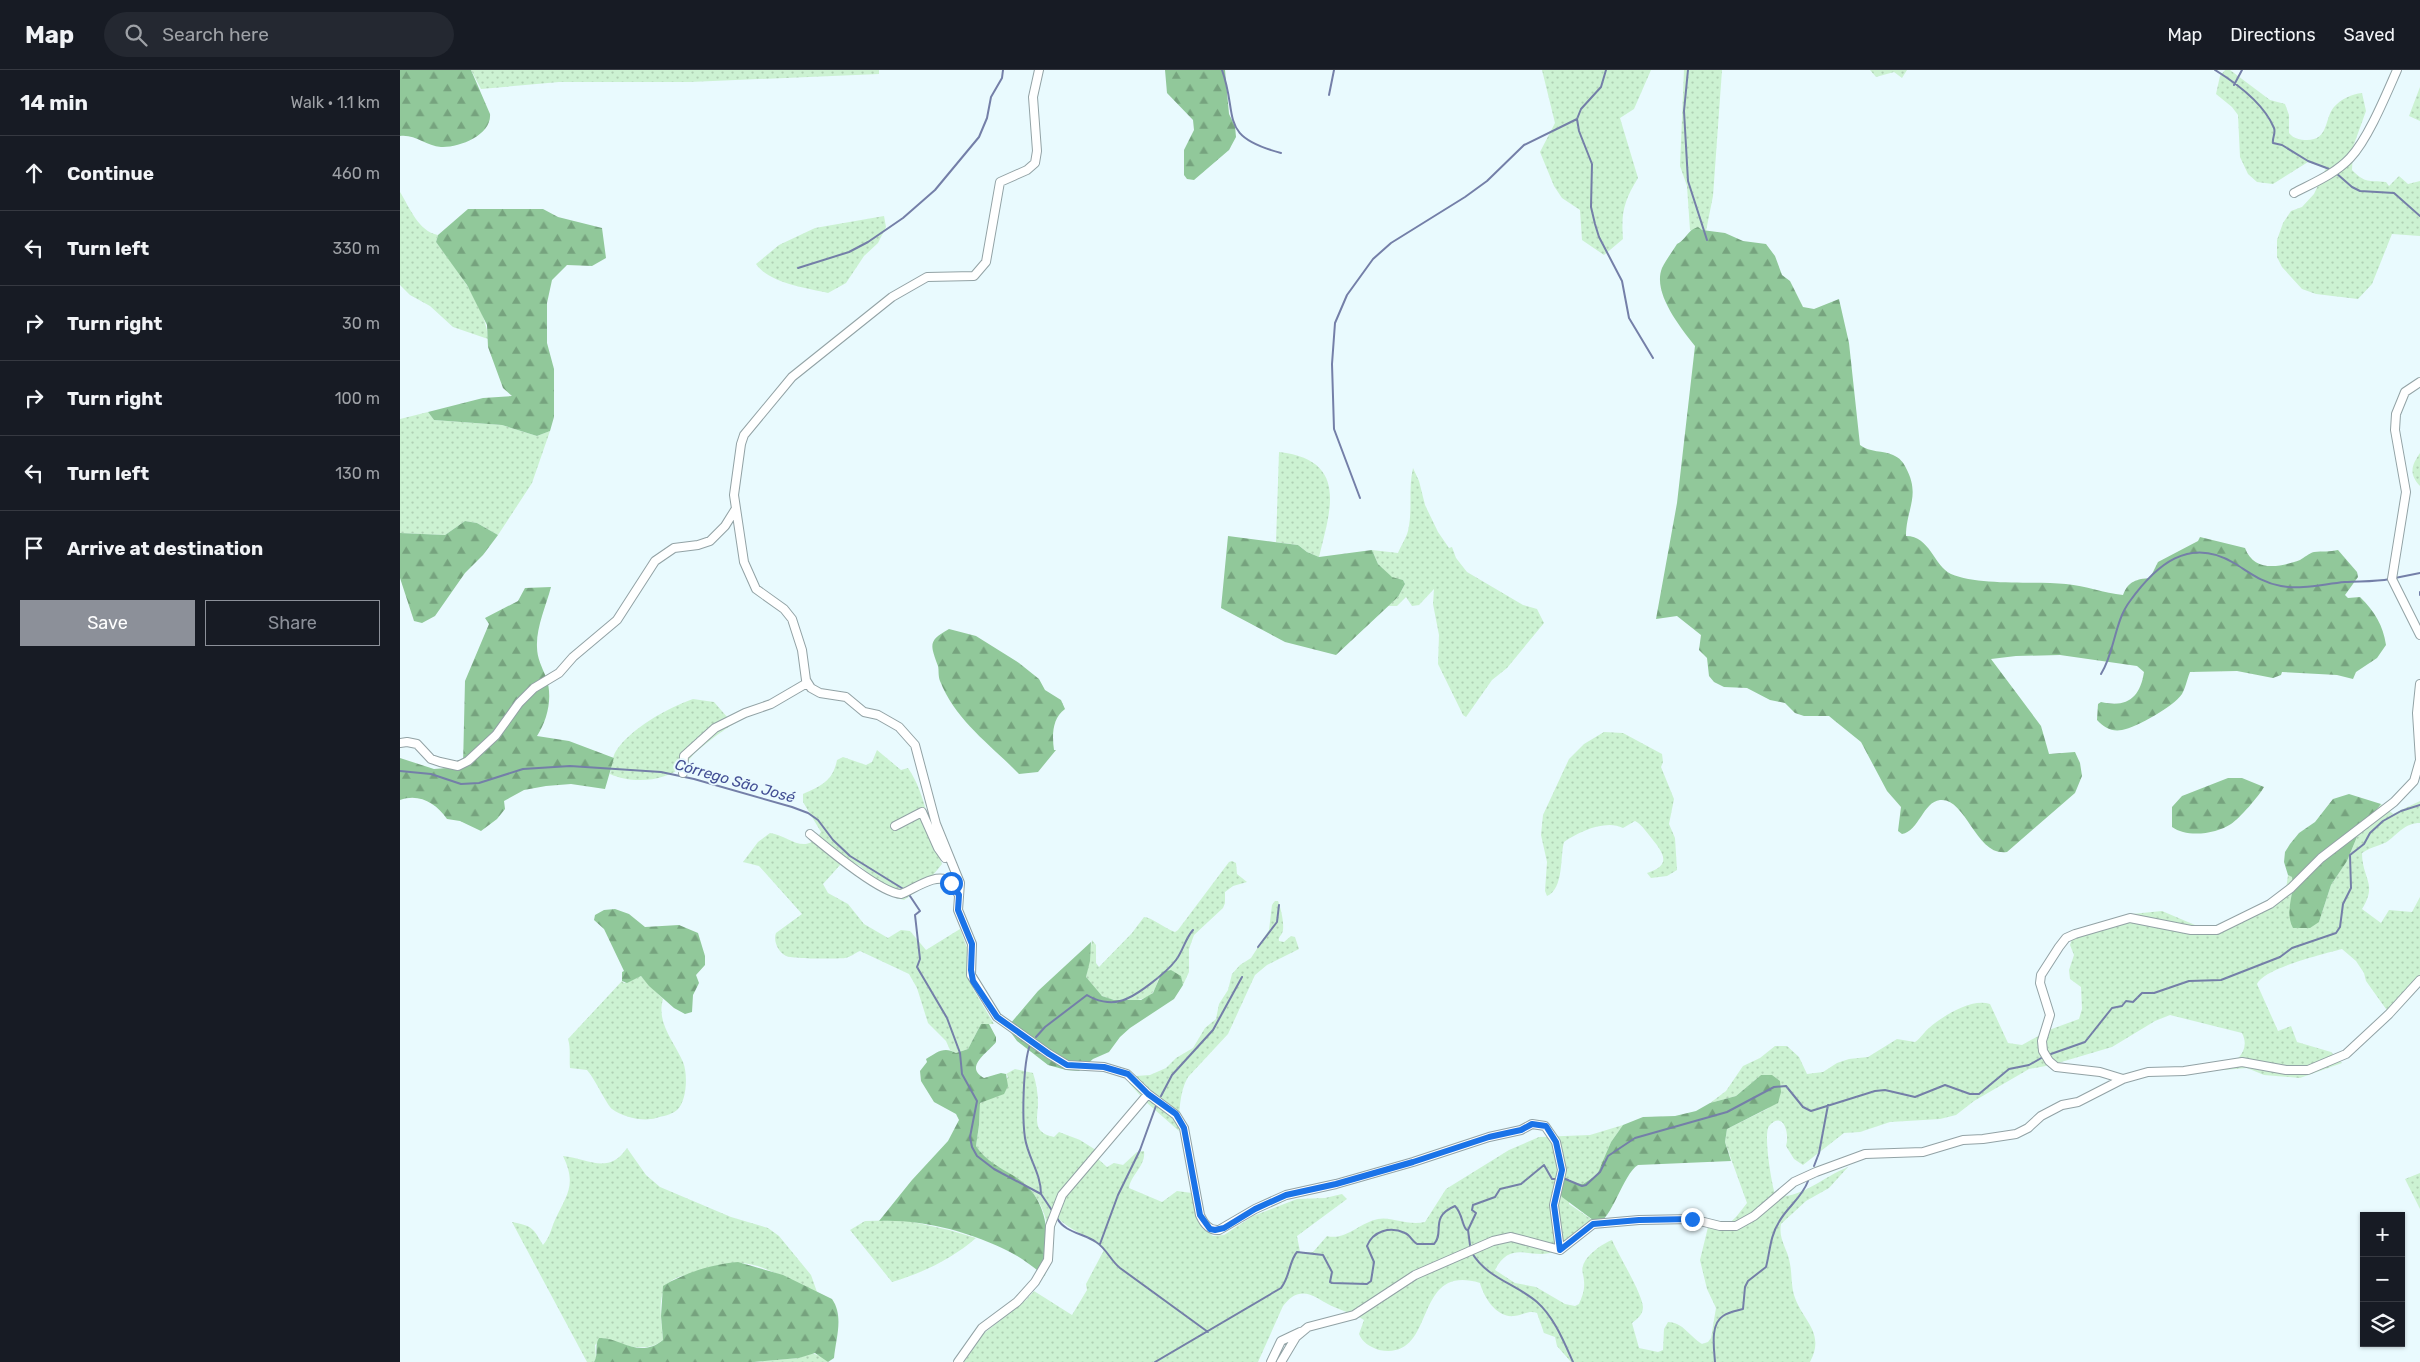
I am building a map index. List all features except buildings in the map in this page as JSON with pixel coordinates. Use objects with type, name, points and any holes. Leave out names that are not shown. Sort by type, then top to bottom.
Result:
[{"type":"street","points":[[1039,70],[1033,97],[1037,151],[1035,163],[1027,170],[1000,182],[986,262],[974,276],[933,276],[915,282],[874,310],[788,382],[774,402],[742,439],[734,486],[735,510],[744,562],[750,579],[756,589],[781,606],[792,619],[802,650],[807,683],[815,691],[846,697],[861,710],[887,720],[907,734],[918,752],[927,796],[960,883],[958,910],[972,944],[971,970],[973,981],[1001,1021],[1061,1062],[1072,1066],[1104,1067],[1120,1070],[1133,1078],[1148,1094],[1176,1114],[1183,1124],[1200,1215],[1206,1225],[1215,1230],[1224,1228],[1255,1209],[1286,1195],[1336,1184],[1413,1162],[1489,1137],[1521,1130],[1532,1124],[1546,1126],[1556,1142],[1561,1173],[1554,1205],[1560,1250]]},
{"type":"street","points":[[2294,193],[2334,171],[2350,158],[2382,104],[2397,70]]},
{"type":"street","points":[[2420,382],[2405,392],[2396,414],[2395,430],[2406,492],[2392,579],[2420,635]]},
{"type":"street","points":[[400,743],[417,744],[431,759],[440,762],[458,766],[468,761],[496,735],[519,703],[534,688],[559,673],[573,657],[618,620],[655,561],[674,548],[698,545],[710,541],[725,526],[735,510]]},
{"type":"street","points":[[683,773],[684,756],[709,732],[746,713],[771,704],[807,683]]},
{"type":"street","points":[[2123,1078],[2100,1072],[2056,1067],[2048,1061],[2043,1051],[2042,1041],[2050,1015],[2040,984],[2041,975],[2066,938],[2122,920],[2136,919],[2164,926],[2207,931],[2228,925],[2270,904],[2291,888],[2321,858],[2401,795],[2414,781],[2420,760],[2417,713],[2420,684]]},
{"type":"street","points":[[896,826],[919,812],[924,813],[938,848],[953,868]]},
{"type":"street","points":[[810,834],[860,872],[892,892],[907,892],[924,882],[943,880],[951,883],[959,895]]},
{"type":"street","points":[[1560,1250],[1593,1224],[1639,1220],[1692,1219],[1720,1226],[1736,1226],[1754,1216],[1788,1187],[1816,1172],[1865,1154],[1923,1152],[1963,1140],[2016,1134],[2028,1128],[2041,1116],[2062,1105],[2078,1102],[2123,1078],[2148,1072],[2184,1071],[2242,1062],[2286,1070],[2308,1070],[2346,1054],[2389,1014],[2420,980]]},
{"type":"street","points":[[958,1362],[982,1328],[1017,1302],[1041,1275],[1048,1260],[1048,1234],[1054,1212],[1062,1196],[1148,1094]]},
{"type":"street","points":[[1271,1362],[1281,1341],[1314,1325],[1354,1315],[1415,1276],[1492,1241],[1511,1237],[1560,1250]]},
{"type":"street","points":[[1281,1362],[1296,1338],[1304,1330]]},
{"type":"green space","points":[[400,70],[471,70],[490,114],[486,128],[465,143],[448,147],[436,146],[411,137],[400,136]]},
{"type":"green space","points":[[471,70],[879,70],[879,74],[690,82],[559,82],[481,89]]},
{"type":"green space","points":[[1165,70],[1225,70],[1229,114],[1235,126],[1236,137],[1229,150],[1194,180],[1187,179],[1184,175],[1184,150],[1194,130],[1193,120],[1167,93]]},
{"type":"green space","points":[[1542,70],[1651,70],[1634,109],[1620,118],[1638,178],[1629,193],[1624,207],[1623,239],[1604,255],[1582,240],[1580,210],[1562,198],[1554,186],[1540,152],[1555,123]]},
{"type":"green space","points":[[1684,70],[1722,70],[1713,196],[1706,231],[1690,230],[1687,186],[1680,166]]},
{"type":"green space","points":[[1870,70],[1907,70],[1902,78],[1894,72],[1876,77]]},
{"type":"green space","points":[[2225,70],[2230,70],[2270,100],[2285,104],[2289,115],[2289,133],[2293,137],[2300,139],[2307,140],[2319,137],[2323,133],[2334,107],[2347,97],[2362,93],[2366,111],[2353,147],[2352,170],[2364,179],[2386,182],[2389,186],[2399,176],[2408,184],[2420,181],[2420,236],[2392,234],[2372,284],[2358,299],[2316,294],[2302,289],[2282,267],[2277,257],[2277,240],[2283,223],[2291,211],[2302,207],[2314,194],[2326,168],[2308,162],[2273,184],[2257,182],[2248,174],[2240,157],[2238,115],[2232,107],[2216,94],[2220,76]]},
{"type":"green space","points":[[2420,87],[2420,121],[2409,116]]},
{"type":"green space","points":[[400,192],[420,224],[431,233],[438,235],[436,242],[461,276],[476,301],[482,314],[488,339],[453,327],[430,306],[410,295],[400,285]]},
{"type":"green space","points":[[468,209],[543,209],[558,217],[602,228],[606,258],[592,266],[567,265],[552,280],[547,303],[547,343],[554,369],[554,417],[550,431],[537,436],[502,425],[434,420],[428,412],[483,398],[512,396],[503,388],[488,347],[487,325],[467,285],[436,242],[438,235]]},
{"type":"green space","points":[[884,216],[886,227],[878,243],[864,256],[846,283],[828,293],[799,287],[779,280],[770,276],[756,264],[779,245],[815,228]]},
{"type":"green space","points":[[1698,227],[1702,230],[1725,233],[1743,241],[1766,244],[1775,256],[1782,275],[1790,281],[1803,307],[1814,309],[1839,299],[1849,343],[1860,445],[1864,448],[1885,452],[1898,457],[1902,462],[1910,478],[1913,495],[1906,536],[1914,537],[1921,541],[1940,565],[1951,574],[1963,578],[1991,582],[2066,584],[2123,595],[2130,584],[2141,579],[2150,578],[2158,562],[2198,541],[2200,537],[2245,548],[2249,556],[2255,561],[2261,565],[2269,566],[2293,563],[2314,552],[2338,550],[2357,572],[2358,577],[2345,595],[2348,598],[2360,597],[2370,608],[2378,619],[2386,645],[2377,658],[2356,672],[2353,679],[2337,675],[2282,672],[2281,675],[2273,678],[2237,671],[2190,672],[2185,689],[2171,705],[2145,721],[2122,730],[2108,728],[2097,720],[2098,704],[2101,702],[2118,704],[2131,699],[2139,688],[2144,672],[2137,666],[2060,655],[2016,656],[1991,659],[2041,726],[2049,754],[2075,752],[2080,763],[2082,776],[2075,793],[2007,852],[1996,851],[1987,846],[1957,808],[1949,802],[1940,800],[1929,806],[1913,828],[1902,834],[1898,831],[1901,807],[1887,791],[1861,742],[1829,716],[1804,716],[1795,713],[1785,703],[1770,700],[1747,688],[1724,687],[1714,682],[1709,676],[1707,658],[1699,650],[1701,635],[1677,616],[1656,619],[1677,503],[1695,346],[1676,320],[1664,299],[1660,278],[1662,268],[1677,244],[1691,230]]},
{"type":"green space","points":[[428,412],[434,420],[502,425],[537,436],[550,431],[532,483],[498,535],[477,523],[465,521],[445,535],[400,533],[400,419]]},
{"type":"green space","points":[[1279,452],[1301,457],[1316,465],[1325,476],[1329,489],[1330,504],[1319,557],[1307,552],[1298,545],[1276,542]]},
{"type":"green space","points":[[2420,453],[2420,486],[2414,478],[2412,470]]},
{"type":"green space","points":[[1413,468],[1419,481],[1425,505],[1438,532],[1449,548],[1452,547],[1456,558],[1467,572],[1523,605],[1537,609],[1544,623],[1507,668],[1492,680],[1466,717],[1463,715],[1438,664],[1439,635],[1433,604],[1434,589],[1419,605],[1412,606],[1406,597],[1397,606],[1388,606],[1398,597],[1405,584],[1403,580],[1392,578],[1378,564],[1372,550],[1398,553],[1407,534],[1409,523]]},
{"type":"green space","points":[[465,521],[477,523],[498,535],[483,555],[465,573],[435,616],[422,623],[414,621],[400,578],[400,533],[445,535]]},
{"type":"green space","points":[[1228,536],[1298,545],[1307,552],[1319,557],[1372,550],[1378,564],[1392,577],[1403,580],[1405,584],[1398,597],[1336,655],[1285,642],[1221,608]]},
{"type":"green space","points":[[551,587],[537,640],[538,655],[548,684],[549,700],[547,715],[537,736],[569,741],[614,758],[605,789],[571,784],[524,790],[504,801],[505,809],[497,819],[481,831],[460,821],[447,819],[438,808],[426,801],[414,798],[400,800],[400,758],[434,769],[447,768],[446,765],[463,766],[465,681],[489,624],[485,618],[518,601],[525,588]]},
{"type":"green space","points":[[949,629],[976,636],[1019,663],[1039,679],[1045,690],[1061,700],[1065,709],[1055,722],[1053,745],[1054,750],[1056,750],[1038,772],[1019,774],[975,732],[955,708],[939,679],[938,666],[932,648],[934,640]]},
{"type":"green space","points":[[693,699],[714,702],[728,718],[738,721],[702,747],[677,771],[668,775],[648,780],[638,780],[610,774],[615,753],[622,743],[640,727],[662,713]]},
{"type":"green space","points":[[1604,732],[1623,733],[1662,754],[1663,762],[1661,767],[1674,799],[1669,824],[1675,838],[1677,870],[1667,876],[1651,878],[1647,873],[1661,866],[1663,857],[1654,841],[1643,827],[1635,821],[1623,828],[1609,825],[1601,826],[1577,834],[1564,842],[1559,880],[1556,887],[1547,896],[1545,891],[1547,862],[1541,835],[1543,815],[1569,759],[1584,744]]},
{"type":"green space","points":[[877,750],[901,770],[908,768],[920,790],[942,864],[925,885],[904,900],[896,898],[860,866],[851,862],[841,864],[823,884],[828,893],[848,904],[864,924],[888,938],[901,930],[910,931],[926,950],[960,929],[969,953],[973,989],[994,1024],[981,1024],[968,1049],[956,1053],[950,1050],[946,1041],[928,1023],[917,988],[909,974],[860,951],[845,958],[797,958],[783,954],[776,943],[776,933],[802,914],[759,866],[743,862],[758,842],[770,833],[803,844],[815,839],[821,832],[803,802],[803,794],[829,778],[833,773],[837,760],[843,757],[866,765],[872,762]]},
{"type":"green space","points":[[2228,778],[2242,778],[2264,787],[2244,812],[2225,827],[2210,832],[2193,834],[2185,833],[2172,827],[2172,807],[2182,796]]},
{"type":"green space","points":[[2349,794],[2381,804],[2359,832],[2347,861],[2331,885],[2319,922],[2310,928],[2293,928],[2289,915],[2293,884],[2292,877],[2288,875],[2284,862],[2285,852],[2299,833],[2315,822],[2333,799]]},
{"type":"green space","points":[[2420,801],[2420,823],[2406,827],[2386,842],[2362,853],[2369,893],[2362,909],[2381,923],[2389,910],[2412,912],[2420,897],[2420,983],[2391,1016],[2366,981],[2364,973],[2356,961],[2342,949],[2282,967],[2262,978],[2257,984],[2278,1031],[2291,1026],[2297,1042],[2331,1052],[2342,1063],[2300,1078],[2264,1075],[2247,1068],[2224,1070],[2241,1055],[2245,1045],[2242,1033],[2170,1015],[2155,1021],[2112,1047],[2051,1065],[2029,1069],[1974,1101],[1956,1115],[1940,1119],[1890,1122],[1860,1132],[1844,1133],[1803,1165],[1794,1159],[1786,1146],[1787,1135],[1782,1122],[1774,1122],[1769,1126],[1767,1139],[1770,1173],[1776,1197],[1796,1194],[1848,1167],[1829,1188],[1806,1201],[1781,1224],[1780,1230],[1791,1268],[1794,1295],[1814,1334],[1814,1352],[1810,1362],[1571,1362],[1557,1346],[1555,1337],[1544,1333],[1537,1313],[1529,1312],[1514,1316],[1502,1314],[1488,1301],[1480,1283],[1458,1280],[1443,1286],[1433,1298],[1419,1329],[1410,1342],[1398,1350],[1379,1350],[1370,1346],[1364,1342],[1359,1334],[1364,1320],[1359,1317],[1355,1318],[1348,1312],[1314,1296],[1302,1293],[1290,1299],[1283,1306],[1258,1362],[964,1362],[983,1334],[1027,1299],[1034,1291],[1072,1315],[1087,1290],[1086,1284],[1104,1250],[1092,1240],[1059,1220],[1054,1214],[1047,1224],[1042,1207],[1034,1195],[1015,1178],[994,1165],[976,1146],[980,1103],[987,1100],[1008,1077],[1006,1074],[1015,1069],[1033,1073],[1038,1096],[1037,1121],[1042,1133],[1054,1137],[1059,1132],[1080,1140],[1099,1152],[1096,1157],[1107,1167],[1114,1163],[1123,1165],[1137,1152],[1144,1151],[1141,1166],[1132,1178],[1129,1188],[1162,1202],[1177,1191],[1192,1193],[1202,1228],[1213,1236],[1224,1235],[1253,1216],[1297,1199],[1325,1198],[1342,1194],[1347,1199],[1297,1236],[1300,1252],[1313,1252],[1327,1236],[1334,1237],[1347,1234],[1378,1219],[1383,1218],[1411,1223],[1425,1222],[1446,1189],[1509,1150],[1539,1137],[1590,1135],[1623,1125],[1611,1142],[1598,1175],[1583,1184],[1575,1183],[1569,1179],[1569,1204],[1594,1221],[1557,1250],[1540,1254],[1524,1252],[1509,1255],[1502,1260],[1495,1270],[1515,1283],[1536,1287],[1565,1304],[1575,1306],[1579,1304],[1584,1290],[1582,1268],[1587,1258],[1595,1250],[1612,1240],[1642,1301],[1642,1312],[1632,1323],[1639,1348],[1658,1352],[1663,1350],[1664,1329],[1668,1322],[1678,1324],[1702,1344],[1708,1342],[1711,1338],[1716,1308],[1707,1289],[1700,1260],[1708,1227],[1722,1226],[1732,1221],[1747,1203],[1725,1142],[1727,1129],[1769,1108],[1761,1075],[1736,1096],[1710,1103],[1726,1091],[1743,1066],[1760,1058],[1775,1046],[1787,1046],[1799,1057],[1807,1074],[1823,1072],[1837,1063],[1849,1059],[1868,1057],[1897,1039],[1915,1042],[1942,1018],[1966,1006],[1982,1003],[1990,1004],[2008,1043],[2022,1045],[2049,1030],[2079,1019],[2082,1009],[2081,987],[2070,979],[2069,970],[2074,955],[2070,945],[2072,939],[2095,932],[2132,914],[2162,911],[2195,925],[2216,931],[2275,905],[2285,896],[2288,875],[2293,877],[2291,898],[2319,922],[2331,885],[2347,861],[2359,832],[2381,804],[2393,814]]},
{"type":"green space","points":[[1229,862],[1236,863],[1237,874],[1247,882],[1233,886],[1225,892],[1223,908],[1194,935],[1189,949],[1189,972],[1183,985],[1180,976],[1159,977],[1154,990],[1149,996],[1143,999],[1128,1001],[1106,998],[1092,987],[1086,977],[1092,940],[1096,945],[1096,963],[1099,967],[1132,933],[1144,917],[1175,932]]},
{"type":"green space","points":[[1275,901],[1278,901],[1283,923],[1283,930],[1279,941],[1284,942],[1291,936],[1295,937],[1299,949],[1267,965],[1255,975],[1228,1034],[1188,1077],[1185,1083],[1180,1104],[1179,1131],[1146,1102],[1129,1083],[1136,1076],[1150,1075],[1166,1068],[1176,1058],[1193,1048],[1205,1028],[1216,1019],[1219,1004],[1228,990],[1232,974],[1240,965],[1251,958],[1269,930],[1272,905]]},
{"type":"green space","points":[[615,909],[629,914],[645,927],[679,925],[698,933],[705,956],[705,965],[696,975],[699,983],[693,995],[692,1012],[685,1014],[674,1008],[649,986],[641,976],[627,983],[622,981],[622,972],[624,971],[604,929],[594,920],[595,915],[604,910]]},
{"type":"green space","points":[[1091,942],[1090,961],[1086,977],[1102,996],[1114,1000],[1141,1000],[1153,993],[1162,972],[1171,970],[1181,976],[1183,985],[1174,999],[1130,1028],[1120,1037],[1109,1052],[1093,1059],[1079,1071],[1066,1070],[1048,1065],[1017,1041],[1009,1030],[1010,1024],[1038,991]]},
{"type":"green space","points":[[641,976],[663,999],[661,1008],[664,1024],[685,1067],[686,1080],[685,1094],[677,1110],[651,1119],[627,1116],[612,1109],[587,1070],[570,1068],[568,1039],[622,981],[624,983]]},
{"type":"green space","points":[[981,1024],[989,1024],[996,1037],[996,1042],[979,1060],[976,1069],[978,1074],[984,1078],[1001,1073],[1006,1074],[1008,1086],[1004,1094],[980,1103],[976,1146],[988,1160],[1026,1185],[1035,1196],[1045,1220],[1047,1234],[1045,1276],[1010,1252],[979,1238],[946,1228],[912,1222],[879,1221],[912,1180],[948,1141],[959,1120],[956,1114],[934,1102],[921,1081],[920,1071],[927,1062],[926,1059],[944,1050],[956,1053],[968,1049]]},
{"type":"green space","points":[[1761,1075],[1772,1075],[1780,1081],[1781,1092],[1778,1103],[1727,1129],[1725,1142],[1731,1161],[1638,1165],[1627,1178],[1607,1215],[1602,1221],[1597,1223],[1562,1197],[1560,1193],[1562,1176],[1575,1183],[1583,1184],[1597,1175],[1611,1142],[1623,1125],[1643,1117],[1675,1116],[1696,1111],[1710,1103],[1736,1096]]},
{"type":"green space","points":[[627,1148],[646,1175],[660,1187],[731,1217],[768,1228],[779,1236],[811,1275],[817,1292],[760,1267],[747,1264],[733,1263],[684,1275],[671,1281],[663,1293],[661,1309],[663,1340],[649,1347],[634,1347],[603,1338],[595,1345],[596,1358],[594,1362],[587,1362],[512,1222],[532,1229],[543,1245],[549,1236],[569,1189],[569,1175],[563,1156],[605,1163],[620,1156]]},
{"type":"green space","points":[[2420,1173],[2420,1209],[2405,1179]]},
{"type":"green space","points":[[904,1220],[976,1238],[967,1246],[936,1265],[892,1282],[850,1230],[865,1221]]},
{"type":"green space","points":[[738,1262],[783,1275],[832,1299],[838,1313],[834,1358],[828,1362],[815,1353],[799,1358],[754,1362],[594,1362],[599,1338],[614,1340],[637,1348],[654,1346],[663,1340],[661,1316],[663,1286],[699,1270]]},
{"type":"green space","points":[[811,1353],[821,1356],[828,1362],[754,1362],[799,1358]]},
{"type":"waterway","points":[[798,268],[849,252],[868,242],[903,218],[935,190],[979,137],[987,118],[991,97],[1002,78],[1003,70]]},
{"type":"waterway","points":[[1222,70],[1234,123],[1239,132],[1247,139],[1281,153]]},
{"type":"waterway","points":[[1329,95],[1334,70]]},
{"type":"waterway","points":[[1606,70],[1601,87],[1581,109],[1577,119],[1579,131],[1592,164],[1591,207],[1599,237],[1622,281],[1629,318],[1653,358]]},
{"type":"waterway","points":[[1688,70],[1684,111],[1688,181],[1707,240]]},
{"type":"waterway","points":[[2215,70],[2232,81],[2264,111],[2274,128],[2273,143],[2282,145],[2308,161],[2332,170]]},
{"type":"waterway","points":[[2234,85],[2242,70]]},
{"type":"waterway","points":[[1360,498],[1334,429],[1332,364],[1335,323],[1347,295],[1373,259],[1391,243],[1465,197],[1487,181],[1524,145],[1577,119]]},
{"type":"waterway","points":[[2336,173],[2352,187],[2360,191],[2394,193],[2420,216]]},
{"type":"waterway","points":[[2101,674],[2106,665],[2121,618],[2130,601],[2151,576],[2175,558],[2202,552],[2218,555],[2262,580],[2274,585],[2289,587],[2390,579]]},
{"type":"waterway","points":[[2395,578],[2420,573]]},
{"type":"waterway","name":"Córrego São José","points":[[400,771],[431,774],[461,784],[479,783],[523,769],[570,766],[661,772],[694,779],[808,813],[818,820],[833,840],[850,856],[905,890]]},
{"type":"waterway","name":"Córrego São José","points":[[2048,1055],[2085,1042],[2112,1008],[2122,1006],[2126,1001],[2133,1002],[2142,993],[2154,993],[2189,981],[2221,980],[2280,957],[2292,948],[2336,933],[2340,927],[2343,904],[2351,888],[2350,855],[2364,844],[2370,833],[2383,821],[2401,811],[2420,805]]},
{"type":"waterway","name":"Córrego São José","points":[[908,893],[920,911],[915,915],[920,959],[917,967],[947,1018],[960,1053],[962,1074],[977,1101],[970,1137],[972,1147],[977,1156],[994,1169],[1041,1194],[1053,1212]]},
{"type":"waterway","points":[[1258,947],[1277,922],[1279,905]]},
{"type":"waterway","points":[[1036,1037],[1045,1027],[1087,995],[1103,1001],[1116,1002],[1142,990],[1172,965],[1193,930]]},
{"type":"waterway","points":[[1161,1096],[1172,1075],[1213,1030],[1242,977]]},
{"type":"waterway","points":[[1030,1045],[1025,1077],[1024,1129],[1027,1145],[1039,1179],[1041,1194]]},
{"type":"waterway","name":"Córrego São José","points":[[1563,1178],[1582,1186],[1586,1185],[1600,1172],[1608,1156],[1635,1138],[1727,1112],[1774,1087],[1786,1086],[1803,1107],[1811,1111],[1875,1091],[1885,1090],[1915,1097],[1945,1085],[1970,1094],[1979,1094],[2009,1069],[2029,1065],[2043,1057]]},
{"type":"waterway","points":[[1100,1244],[1118,1195],[1140,1150],[1157,1103]]},
{"type":"waterway","points":[[1814,1166],[1819,1153],[1828,1105]]},
{"type":"waterway","name":"Córrego São José","points":[[1468,1230],[1476,1213],[1472,1210],[1473,1205],[1495,1197],[1500,1189],[1521,1184],[1544,1165],[1552,1179],[1558,1179]]},
{"type":"waterway","points":[[1715,1362],[1714,1330],[1716,1325],[1725,1315],[1743,1309],[1745,1287],[1748,1281],[1766,1267],[1776,1227],[1808,1181]]},
{"type":"waterway","name":"Córrego São José","points":[[1155,1362],[1281,1288],[1297,1252],[1323,1255],[1332,1272],[1330,1282],[1332,1283],[1367,1284],[1371,1281],[1374,1262],[1367,1246],[1378,1233],[1394,1230],[1407,1234],[1417,1244],[1434,1244],[1437,1239],[1442,1215],[1455,1206],[1467,1230]]},
{"type":"waterway","name":"Córrego São José","points":[[1057,1218],[1069,1230],[1100,1245],[1120,1268],[1208,1332]]},
{"type":"waterway","points":[[1468,1230],[1470,1245]]},
{"type":"waterway","points":[[1472,1253],[1486,1269],[1529,1296],[1543,1308],[1558,1330],[1573,1362]]},
{"type":"route","points":[[951,883],[959,895],[958,910],[972,944],[971,975],[973,981],[997,1017],[1004,1024],[1067,1065],[1104,1067],[1120,1070],[1128,1074],[1148,1094],[1176,1114],[1184,1128],[1200,1215],[1210,1229],[1219,1230],[1224,1228],[1255,1209],[1286,1195],[1336,1184],[1413,1162],[1489,1137],[1521,1130],[1532,1124],[1546,1126],[1556,1142],[1562,1170],[1554,1205],[1560,1250],[1593,1224],[1639,1220],[1692,1219]]}]
